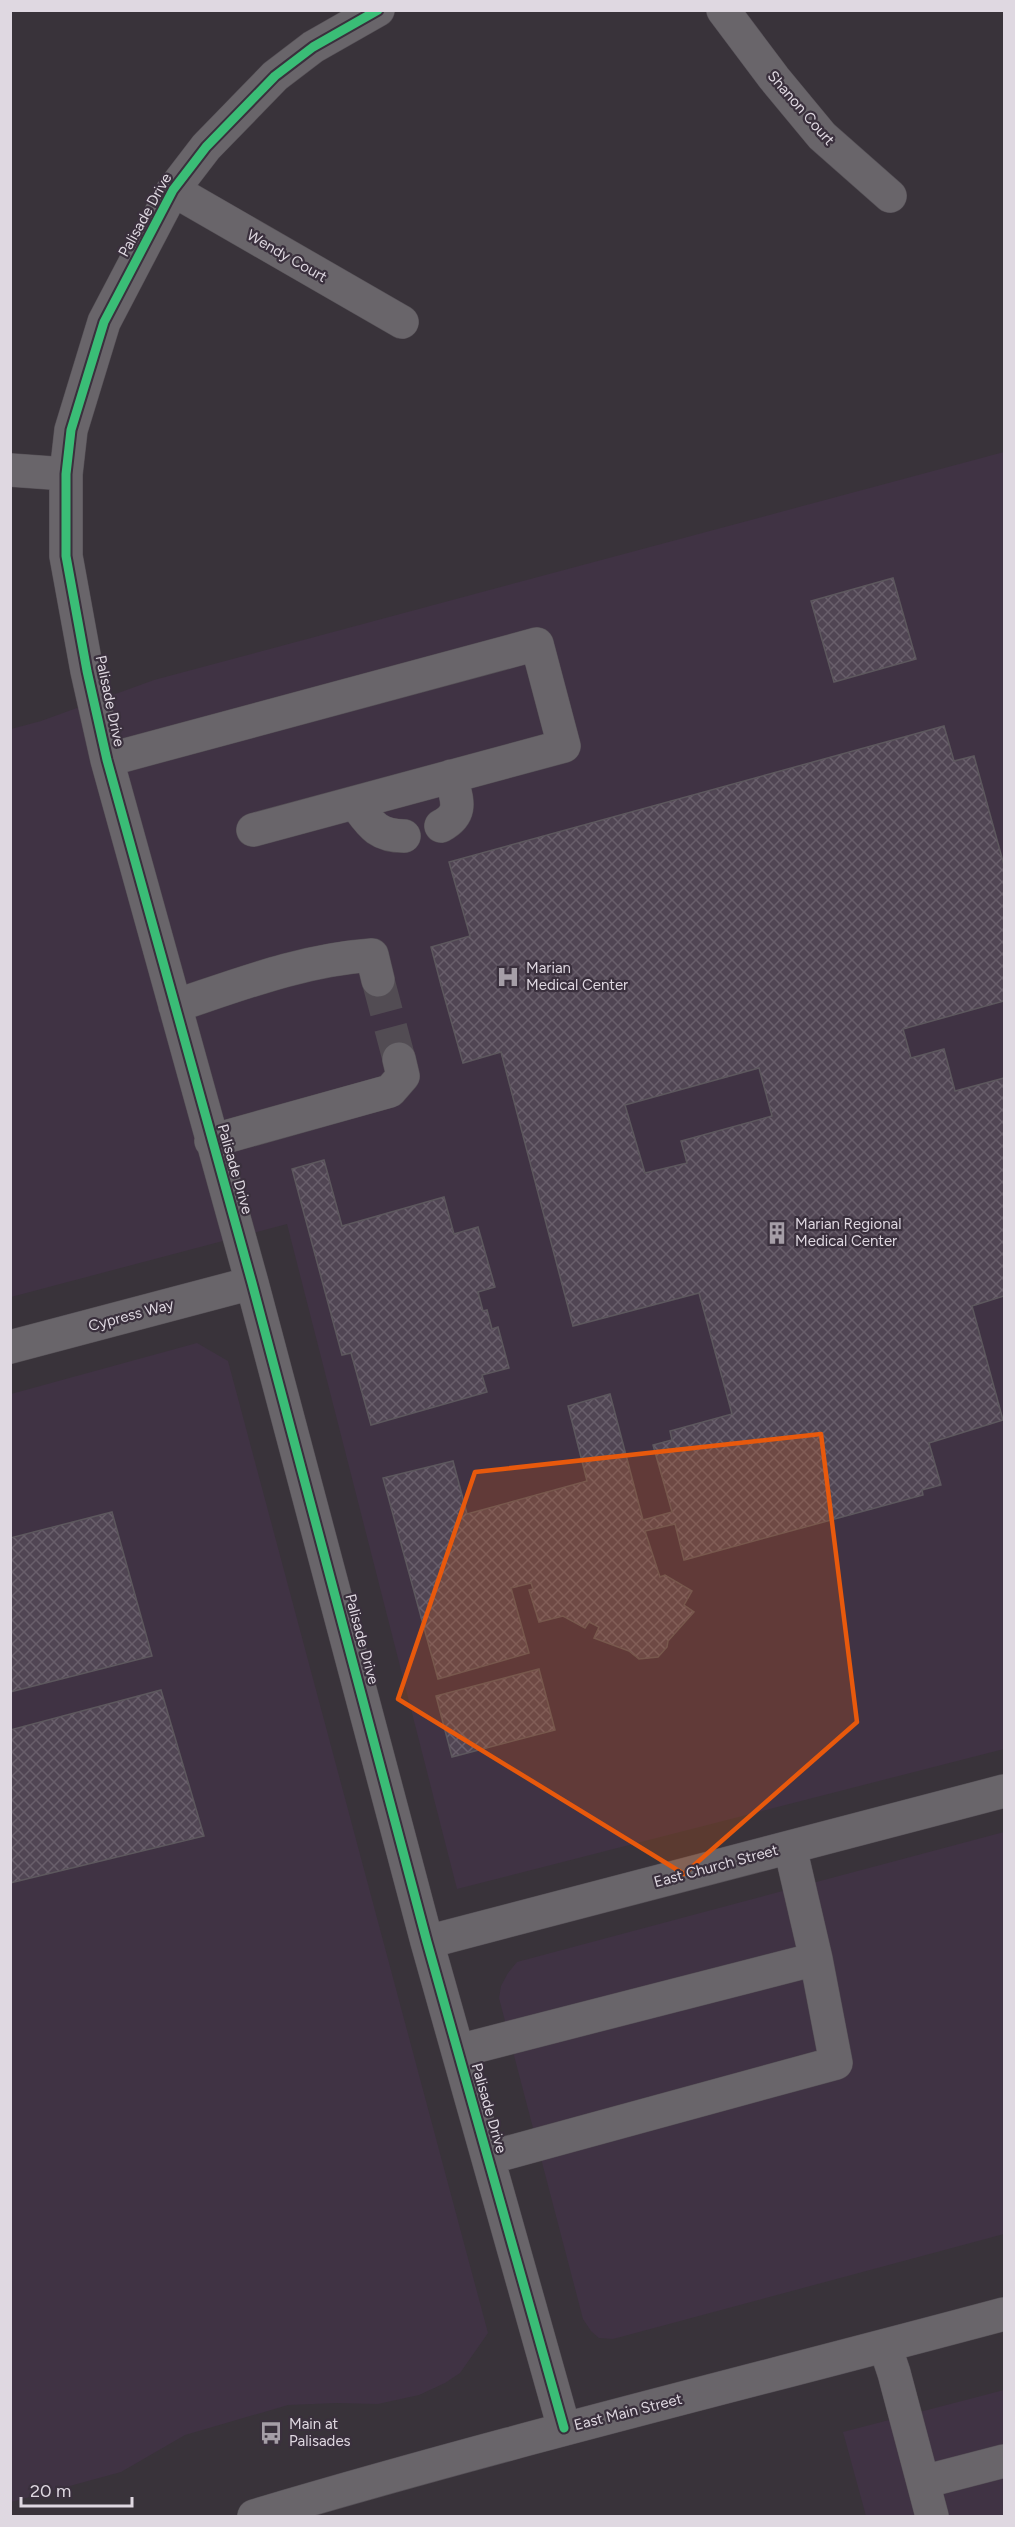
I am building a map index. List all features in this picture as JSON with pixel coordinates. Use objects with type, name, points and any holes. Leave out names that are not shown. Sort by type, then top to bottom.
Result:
[{"type":"street","name":"Shanon Court","points":[[723,10],[774,78],[822,135],[890,196]]},
{"type":"street","name":"Palisade Drive","points":[[374,11],[313,47],[275,76],[206,147],[173,190],[104,322],[71,430],[66,474],[66,556],[87,671],[107,760],[252,1283],[427,1942],[564,2428]]},
{"type":"street","name":"Wendy Court","points":[[173,190],[402,322]]},
{"type":"street","points":[[10,470],[66,474]]},
{"type":"street","points":[[107,760],[537,644],[564,746],[253,830]]},
{"type":"street","points":[[441,826],[453,819],[458,806],[451,776]]},
{"type":"street","points":[[355,802],[373,826],[387,836],[404,836]]},
{"type":"street","points":[[175,1006],[275,972],[333,958],[372,955],[378,981]]},
{"type":"street","points":[[212,1141],[390,1091],[403,1076],[399,1059]]},
{"type":"street","name":"Cypress Way","points":[[10,1347],[252,1283]]},
{"type":"street","name":"East Church Street","points":[[427,1942],[1005,1791]]},
{"type":"street","points":[[488,2158],[836,2063],[816,1959],[790,1847]]},
{"type":"street","points":[[458,2051],[816,1959]]},
{"type":"street","name":"East Main Street","points":[[254,2517],[411,2469],[1005,2314]]},
{"type":"street","points":[[885,2346],[932,2517]]},
{"type":"street","points":[[923,2482],[1005,2461]]},
{"type":"highlighted area","points":[[821,1434],[857,1722],[684,1874],[398,1699],[475,1472]]},
{"type":"shaded area","name":"Marian Medical Center","points":[[1004,452],[1004,1749],[457,1889],[287,1224],[11,1297],[11,729],[41,721],[154,680]]},
{"type":"shaded area","points":[[197,1343],[228,1361],[488,2333],[460,2373],[419,2395],[378,2404],[288,2405],[185,2435],[121,2472],[11,2502],[11,1394]]},
{"type":"shaded area","points":[[1004,1832],[1004,2234],[613,2339],[599,2338],[583,2319],[499,1998],[501,1986],[508,1973],[517,1962]]},
{"type":"shaded area","points":[[1004,2390],[1004,2516],[866,2516],[843,2432]]},
{"type":"building","points":[[893,578],[916,659],[834,682],[811,601]]},
{"type":"building","name":"Marian Regional Medical Center","points":[[944,726],[954,761],[974,756],[1004,865],[1004,1001],[903,1029],[911,1058],[944,1049],[955,1091],[1004,1078],[1004,1296],[972,1306],[1003,1420],[929,1443],[941,1485],[922,1490],[923,1495],[684,1560],[675,1524],[645,1531],[660,1577],[665,1575],[692,1591],[684,1605],[694,1612],[668,1641],[667,1647],[658,1657],[639,1659],[629,1651],[594,1638],[599,1627],[589,1622],[585,1628],[563,1616],[539,1622],[529,1590],[533,1589],[531,1583],[511,1588],[529,1653],[438,1679],[383,1478],[453,1461],[467,1514],[587,1481],[568,1406],[610,1394],[643,1520],[672,1512],[653,1445],[672,1440],[670,1431],[732,1414],[699,1293],[573,1326],[501,1052],[463,1063],[441,985],[431,947],[470,936],[449,862]],"holes":[[[759,1068],[772,1116],[681,1141],[687,1163],[645,1173],[625,1105]]]},
{"type":"building","points":[[324,1160],[342,1226],[444,1197],[454,1234],[478,1227],[495,1287],[478,1292],[483,1311],[487,1310],[492,1329],[498,1327],[509,1368],[482,1375],[487,1392],[371,1425],[351,1353],[342,1355],[292,1169]]},
{"type":"building","points":[[112,1512],[152,1656],[10,1692],[10,1538]]},
{"type":"building","points":[[539,1669],[555,1730],[452,1757],[436,1696]]},
{"type":"building","points":[[161,1690],[204,1836],[10,1883],[10,1730]]},
{"type":"tunnel","points":[[378,980],[399,1059]]},
{"type":"cycle path","points":[[378,10],[313,47],[275,76],[206,147],[173,190],[104,322],[71,430],[66,474],[66,556],[87,671],[107,760],[252,1283],[427,1942],[564,2428]]},
{"type":"place","name":"Marian Medical Center","points":[[508,977]]},
{"type":"place","name":"Marian Regional Medical Center","points":[[777,1233]]},
{"type":"place","name":"Main at Palisades","points":[[271,2433]]}]
